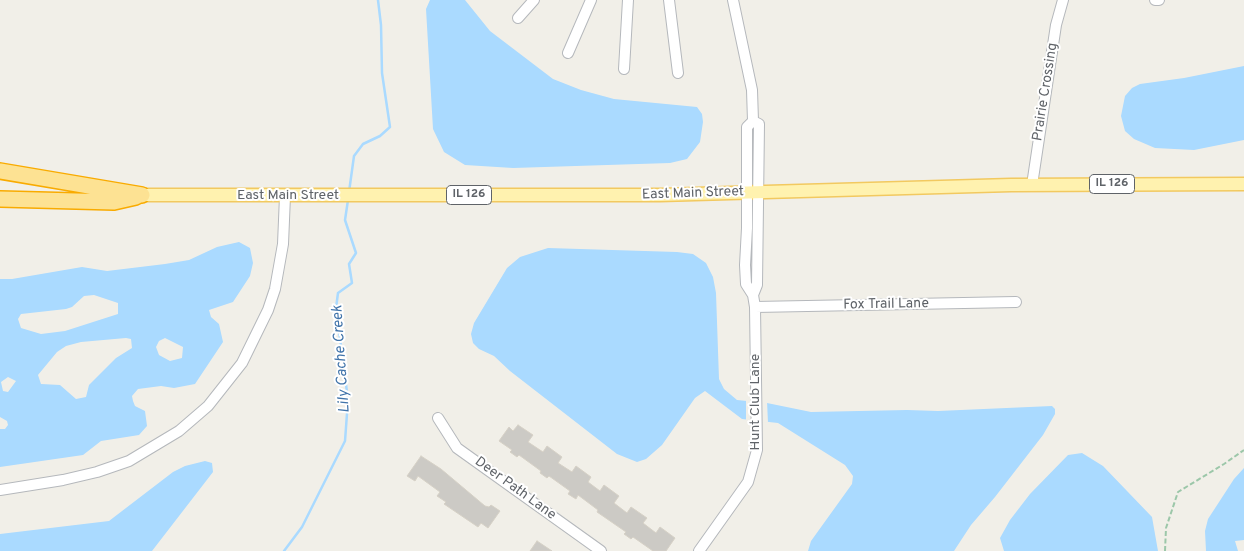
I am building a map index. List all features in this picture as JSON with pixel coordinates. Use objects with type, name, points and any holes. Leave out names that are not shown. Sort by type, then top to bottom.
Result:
[{"type":"highway","points":[[0,171],[142,195]]},
{"type":"highway","points":[[0,199],[114,202],[142,195]]},
{"type":"main road","name":"East Main Street","points":[[142,195],[636,196],[1032,185],[1244,184]]},
{"type":"street","points":[[518,18],[534,0]]},
{"type":"street","points":[[568,53],[590,0]]},
{"type":"street","points":[[624,69],[628,0]]},
{"type":"street","points":[[669,0],[678,73]]},
{"type":"street","name":"Hunt Club Lane","points":[[699,551],[748,482],[756,459],[758,431],[755,307],[753,295],[757,285],[753,192],[759,124],[753,120],[750,73],[733,0]]},
{"type":"street","name":"Prairie Crossing","points":[[1032,185],[1056,25],[1063,0]]},
{"type":"street","points":[[0,490],[62,480],[129,461],[179,431],[208,406],[242,363],[253,345],[268,310],[275,289],[283,244],[285,196]]},
{"type":"street","name":"Fox Trail Lane","points":[[755,307],[1016,302]]},
{"type":"street","name":"Deer Path Lane","points":[[438,418],[457,448],[601,551]]},
{"type":"path","points":[[1165,551],[1166,528],[1178,492],[1244,450]]},
{"type":"water","points":[[430,0],[465,0],[490,31],[553,79],[581,90],[614,99],[697,107],[702,114],[703,122],[700,142],[687,159],[670,163],[513,168],[465,165],[444,152],[433,129],[426,9]]},
{"type":"water","points":[[1244,66],[1244,140],[1194,150],[1155,148],[1134,139],[1125,131],[1121,116],[1125,96],[1132,88],[1140,84],[1184,78]]},
{"type":"water","points":[[239,242],[250,248],[253,263],[250,276],[233,302],[209,310],[211,317],[219,324],[223,342],[195,384],[174,388],[161,386],[138,389],[132,396],[133,401],[135,406],[145,411],[147,426],[139,435],[101,441],[83,455],[0,467],[0,429],[5,429],[8,425],[7,421],[0,417],[0,279],[12,279],[82,267],[107,271],[165,264],[189,260],[217,247]],"holes":[[[94,295],[118,303],[118,314],[65,331],[41,334],[21,328],[18,319],[21,314],[66,309],[72,307],[84,296]],[[126,338],[131,339],[132,348],[116,358],[89,385],[86,397],[76,399],[60,385],[41,384],[38,375],[57,352],[66,346],[81,342]],[[165,338],[183,347],[182,358],[170,361],[159,355],[156,347],[159,341]],[[8,377],[16,381],[8,392],[3,391],[1,382]]]},
{"type":"water","points":[[548,248],[677,252],[693,254],[706,263],[713,277],[716,293],[719,379],[724,389],[737,400],[767,403],[811,412],[938,411],[1052,406],[1055,409],[1055,414],[1043,435],[971,525],[954,551],[808,551],[811,541],[852,484],[853,476],[845,465],[778,423],[742,419],[705,391],[695,398],[662,445],[646,459],[637,462],[617,454],[510,371],[494,356],[479,349],[473,343],[471,334],[474,323],[507,268],[520,257]]},
{"type":"water","points":[[1082,453],[1103,466],[1152,517],[1158,551],[1004,551],[1000,538],[1010,520],[1030,494],[1068,455]]},
{"type":"water","points":[[205,461],[212,463],[213,472],[152,551],[0,551],[0,534],[109,521],[173,472],[185,466]]},
{"type":"water","points":[[1244,468],[1244,540],[1235,541],[1238,551],[1206,551],[1205,531],[1208,519],[1234,479]]},
{"type":"pier","points":[[746,399],[767,401],[768,423],[746,422]]},
{"type":"building","points":[[518,425],[533,435],[528,442],[543,452],[547,446],[562,457],[558,463],[572,472],[576,466],[591,477],[588,482],[600,491],[604,485],[619,496],[614,503],[627,513],[631,507],[647,518],[643,523],[656,533],[660,527],[675,538],[666,551],[653,551],[633,537],[631,539],[624,534],[626,532],[597,512],[598,510],[578,495],[576,499],[568,494],[570,491],[549,476],[547,478],[540,473],[541,471],[519,455],[517,457],[510,452],[512,450],[499,441],[509,427],[513,431]]},
{"type":"building","points":[[421,456],[441,469],[485,506],[489,507],[491,505],[500,511],[488,528],[481,523],[478,527],[444,504],[446,502],[437,496],[440,492],[418,476],[415,481],[407,476]]},
{"type":"building","points":[[537,541],[552,551],[530,551]]},
{"type":"waterway","name":"Lily Cache Creek","points":[[349,192],[354,156],[363,144],[380,136],[390,127],[382,73],[381,25],[378,0]]},
{"type":"waterway","name":"Lily Cache Creek","points":[[284,551],[302,527],[345,441],[348,400],[336,308],[338,293],[352,283],[349,264],[356,253],[345,220],[348,200]]}]
